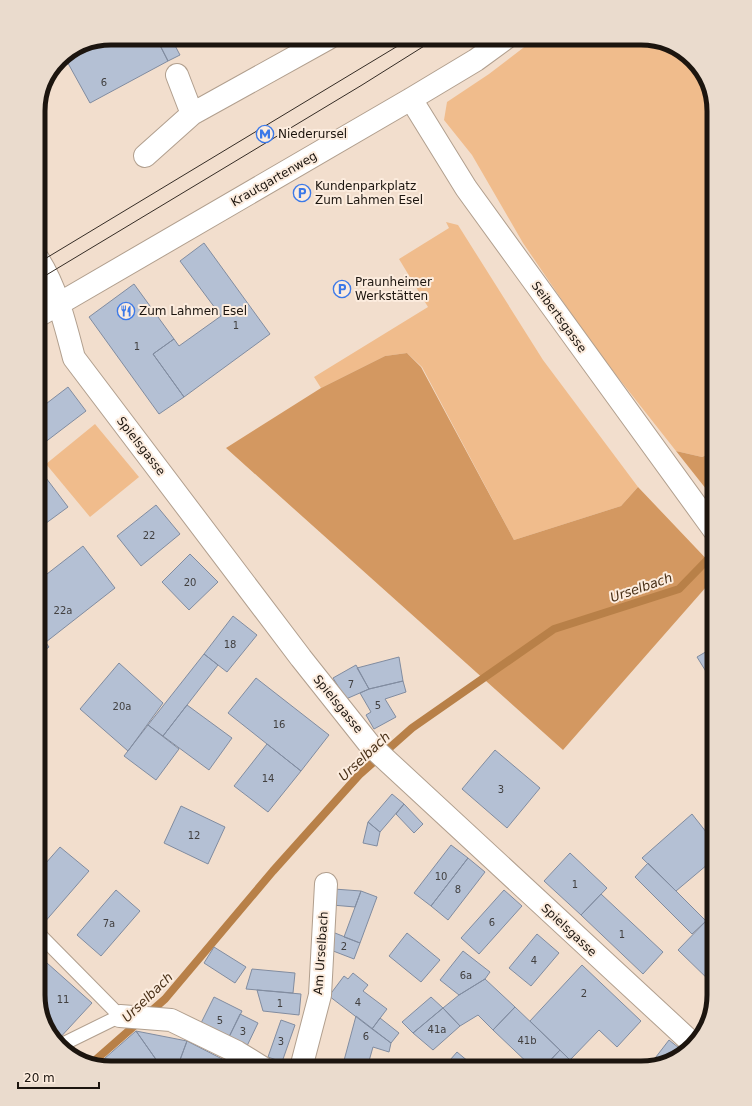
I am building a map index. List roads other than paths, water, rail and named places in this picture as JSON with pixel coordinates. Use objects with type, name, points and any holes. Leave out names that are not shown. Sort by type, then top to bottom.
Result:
[{"type":"street","points":[[145,156],[192,114],[316,45]]},
{"type":"street","name":"Krautgartenweg","points":[[45,312],[410,100],[476,60],[496,45]]},
{"type":"street","points":[[177,75],[192,114]]},
{"type":"street","name":"Seibertsgasse","points":[[410,100],[466,188],[707,521]]},
{"type":"street","name":"Spielsgasse","points":[[45,270],[59,304],[74,358],[301,658],[370,744],[689,1040]]},
{"type":"street","name":"Am Urselbach","points":[[303,1061],[320,995],[326,884]]},
{"type":"street","points":[[120,1016],[171,1020],[237,1052],[252,1061]]},
{"type":"lane","points":[[45,940],[120,1016],[66,1043]]},
{"type":"waterway","name":"Urselbach","points":[[96,1059],[165,999],[273,871],[359,775],[412,728],[554,629],[679,589],[707,560]]},
{"type":"tram line","points":[[45,259],[399,45]]},
{"type":"tram line","points":[[45,276],[426,45]]},
{"type":"place","name":"Niederursel","points":[[265,134]]},
{"type":"place","name":"Kundenparkplatz Zum Lahmen Esel","points":[[302,193]]},
{"type":"place","name":"Praunheimer Werkstätten","points":[[342,289]]},
{"type":"place","name":"Zum Lahmen Esel","points":[[126,311]]}]
